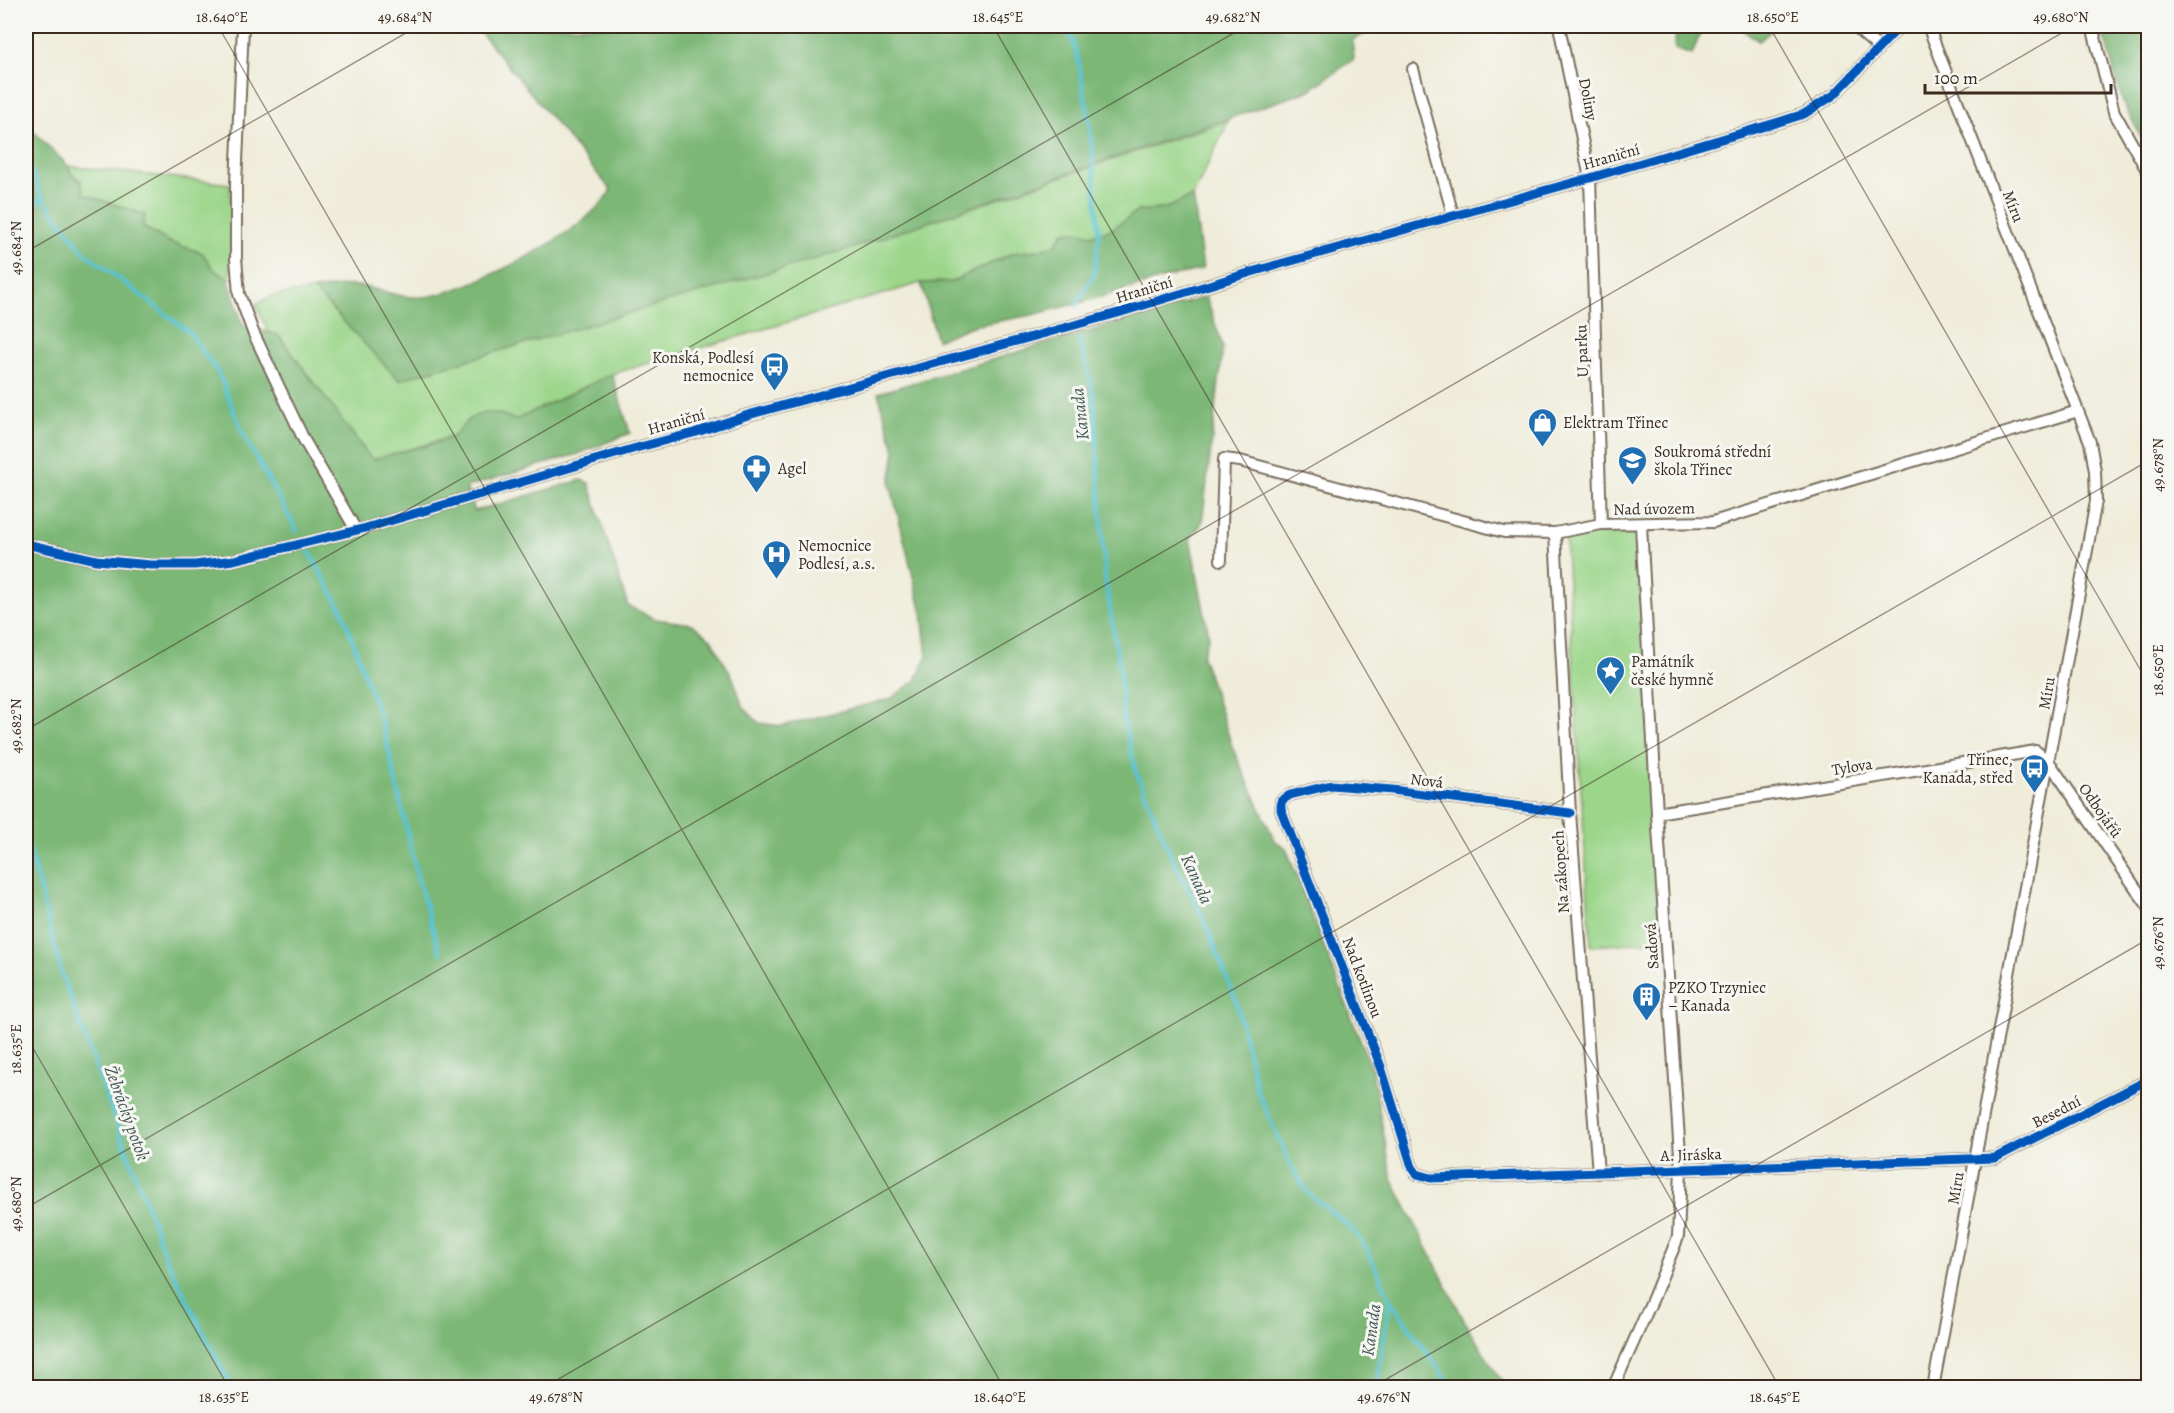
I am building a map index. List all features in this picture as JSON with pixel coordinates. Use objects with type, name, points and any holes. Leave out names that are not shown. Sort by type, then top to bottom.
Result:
[{"type":"street","points":[[243,26],[236,184],[236,258],[239,294],[253,332],[304,440],[361,529]]},
{"type":"street","name":"Doliny","points":[[1559,26],[1590,178]]},
{"type":"street","points":[[1854,26],[1879,48]]},
{"type":"street","name":"Hraniční","points":[[26,544],[96,560],[151,565],[195,565],[234,560],[361,529],[697,432],[747,415],[1118,313],[1245,274],[1590,178],[1804,114],[1834,95],[1900,26]]},
{"type":"street","name":"Míru","points":[[1928,26],[2090,442],[2095,471],[2096,501],[1934,1388]]},
{"type":"street","points":[[2092,26],[2114,112],[2148,172]]},
{"type":"street","points":[[1413,69],[1454,215]]},
{"type":"street","name":"U parku","points":[[1590,178],[1601,524]]},
{"type":"street","name":"Nad úvozem","points":[[1221,560],[1224,459],[1240,461],[1504,532],[1555,533],[1601,524],[1713,522],[2078,411]]},
{"type":"street","name":"Sadová","points":[[1613,1388],[1678,1237],[1681,1169],[1657,813],[1641,525]]},
{"type":"street","name":"Na zákopech","points":[[1555,533],[1570,813],[1598,1173]]},
{"type":"street","name":"Tylova","points":[[1657,813],[2036,751],[2049,762]]},
{"type":"street","name":"Odbojářů","points":[[2049,762],[2148,906]]},
{"type":"street","name":"Nová","points":[[1281,801],[1290,795],[1331,785],[1392,790],[1570,813]]},
{"type":"street","name":"Nad kotlinou","points":[[1281,801],[1281,810],[1381,1067],[1412,1167]]},
{"type":"street","name":"Besední","points":[[1975,1159],[1995,1158],[2148,1080]]},
{"type":"street","name":"A. Jiráska","points":[[1412,1167],[1417,1174],[1431,1178],[1975,1159]]},
{"type":"green space","points":[[475,26],[1382,26],[1352,40],[1354,59],[1308,91],[849,249],[399,380],[314,290],[353,286],[415,297],[444,293],[497,272],[554,241],[579,224],[611,190]]},
{"type":"green space","points":[[1676,26],[1703,26],[1692,55],[1675,49]]},
{"type":"green space","points":[[1736,26],[1777,26],[1759,41]]},
{"type":"green space","points":[[2101,26],[2148,26],[2148,150],[2123,103]]},
{"type":"green space","points":[[26,110],[30,128],[68,166],[71,174],[81,181],[84,194],[145,215],[143,227],[169,242],[202,253],[215,271],[228,278],[243,326],[278,335],[372,460],[452,437],[470,419],[482,414],[496,413],[515,420],[612,374],[630,433],[578,454],[466,487],[475,511],[581,480],[589,483],[628,606],[655,619],[692,624],[711,639],[733,678],[743,707],[759,723],[781,726],[890,699],[916,680],[927,657],[922,613],[890,483],[895,451],[878,393],[1206,297],[1223,347],[1202,523],[1190,539],[1209,636],[1202,656],[1233,749],[1275,841],[1286,848],[1372,1071],[1392,1179],[1466,1324],[1505,1387],[26,1387]]},
{"type":"green space","points":[[1229,120],[1193,196],[1164,209],[1138,211],[1110,230],[1091,235],[1077,231],[1056,245],[1013,253],[951,282],[921,283],[612,374],[515,420],[458,430],[455,436],[372,460],[278,335],[268,332],[256,304],[271,296],[314,290],[399,380],[849,249]]},
{"type":"green space","points":[[68,166],[230,184],[232,241],[230,279],[215,271],[202,253],[169,242],[143,227],[145,215],[84,194],[81,181],[71,174]]},
{"type":"green space","points":[[1193,196],[1203,269],[1032,315],[972,326],[937,340],[921,283],[951,282],[1013,253],[1055,245],[1064,232],[1077,231],[1091,235],[1110,230],[1138,211],[1164,209]]},
{"type":"green space","points":[[1637,532],[1662,941],[1591,946],[1565,536]]},
{"type":"waterway","name":"Kanada","points":[[1068,26],[1078,58],[1090,126],[1099,233],[1094,275],[1076,305]]},
{"type":"waterway","name":"Žebrácký potok","points":[[26,158],[42,197],[26,217]]},
{"type":"waterway","points":[[42,197],[84,252],[189,332],[219,374],[243,434],[297,531]]},
{"type":"waterway","name":"Kanada","points":[[1079,339],[1094,394],[1105,578],[1120,671],[1123,718],[1136,772],[1172,858],[1202,915],[1236,1001],[1257,1090],[1290,1164],[1308,1193],[1351,1228],[1367,1249],[1390,1299],[1376,1388]]},
{"type":"waterway","points":[[309,552],[342,610],[384,730],[418,879],[440,953]]},
{"type":"waterway","name":"Žebrácký potok","points":[[26,836],[62,975],[166,1258],[232,1388]]},
{"type":"waterway","points":[[1390,1300],[1452,1388]]},
{"type":"cycle path","points":[[26,544],[96,560],[151,565],[195,565],[234,560],[366,528],[697,432],[748,415],[1118,313],[1255,271],[1590,178],[1804,114],[1834,95],[1900,26]]},
{"type":"cycle path","points":[[1570,813],[1392,790],[1331,785],[1290,795],[1281,801],[1281,810],[1381,1067],[1412,1167],[1417,1174],[1431,1178],[1995,1158],[2148,1080]]},
{"type":"place","name":"Konská, Podlesí nemocnice","points":[[775,392]]},
{"type":"place","name":"Elektram Třinec","points":[[1542,448]]},
{"type":"place","name":"Soukromá střední škola Třinec","points":[[1633,486]]},
{"type":"place","name":"Agel","points":[[757,494]]},
{"type":"place","name":"Nemocnice Podlesí, a.s.","points":[[777,580]]},
{"type":"place","name":"Památník české hymně","points":[[1610,696]]},
{"type":"place","name":"Třinec, Kanada, střed","points":[[2034,794]]},
{"type":"place","name":"PZKO Trzyniec – Kanada","points":[[1647,1022]]}]
